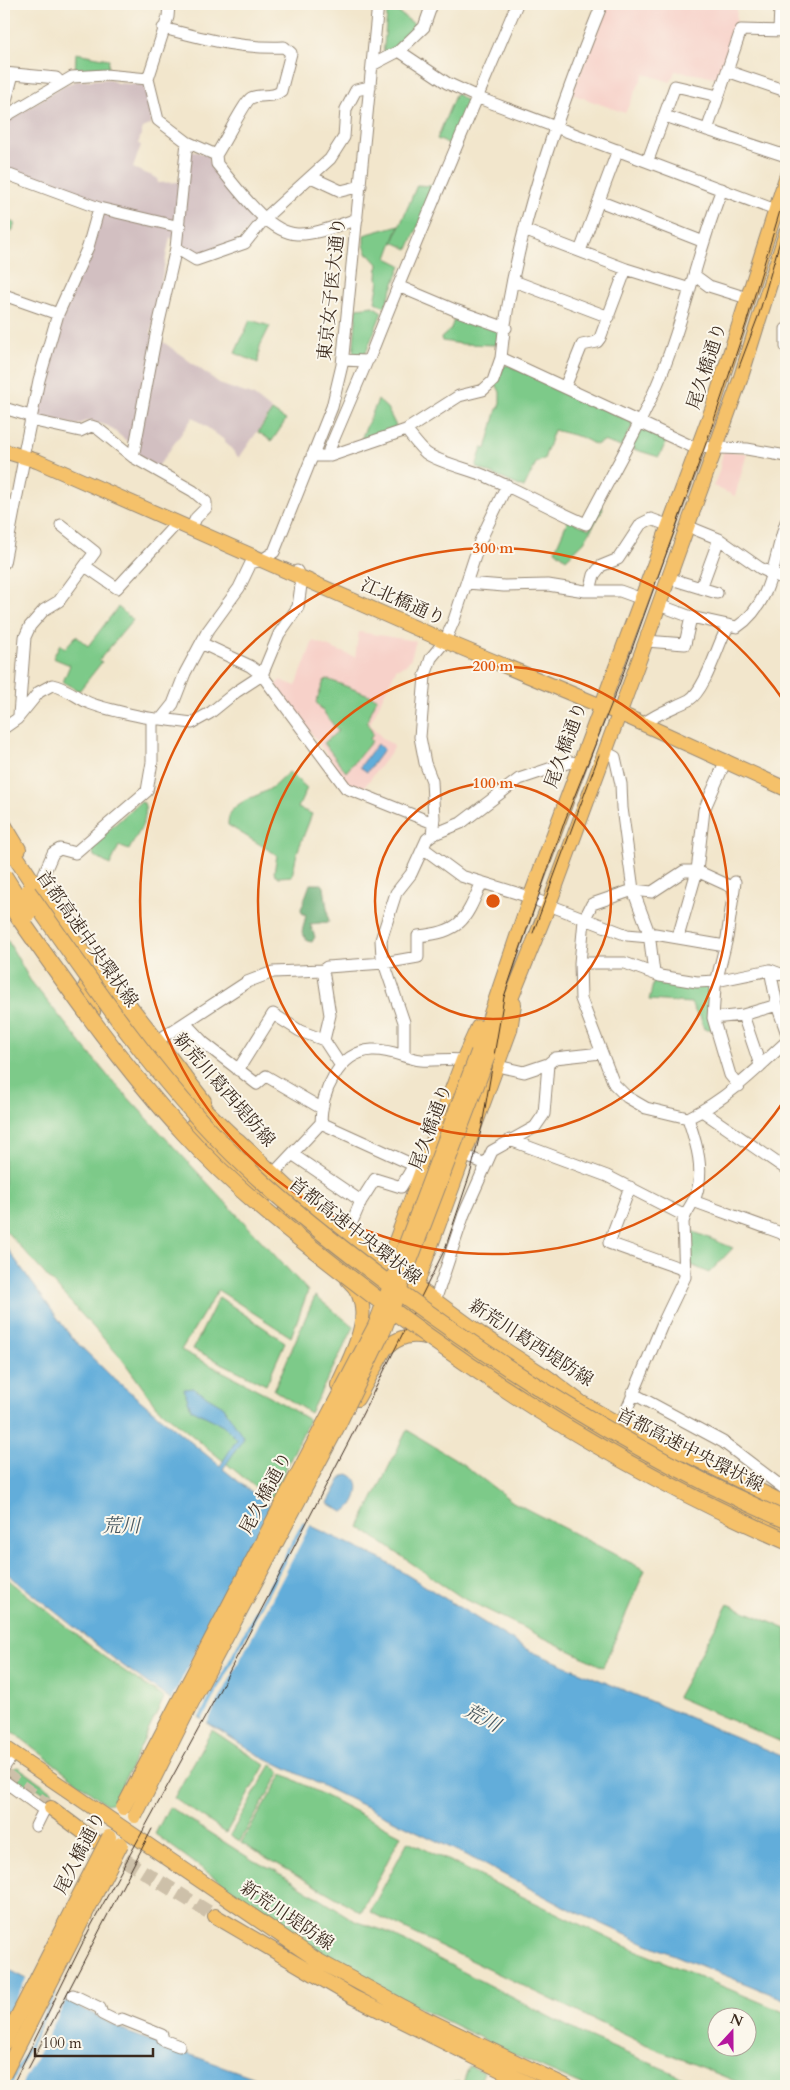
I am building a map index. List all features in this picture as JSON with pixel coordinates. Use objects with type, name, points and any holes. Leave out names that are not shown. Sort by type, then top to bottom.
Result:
[{"type":"highway","points":[[4,839],[51,910],[167,1070],[198,1104],[244,1147]]},
{"type":"highway","name":"首都高速中央環状線","points":[[4,854],[81,967],[168,1083],[234,1156],[273,1193],[337,1246],[538,1389],[667,1464],[786,1520]]},
{"type":"highway","points":[[4,876],[23,908],[81,989],[153,1082],[230,1167],[248,1191]]},
{"type":"highway","points":[[4,896],[64,981],[151,1097],[219,1170],[261,1208],[419,1331],[527,1404],[658,1479],[786,1541]]},
{"type":"highway","points":[[230,1167],[265,1194]]},
{"type":"highway","points":[[544,1376],[580,1403],[611,1422],[709,1476],[786,1511]]},
{"type":"highway","points":[[541,1400],[621,1449]]},
{"type":"highway","points":[[573,1427],[786,1531]]},
{"type":"main road","name":"尾久橋通り","points":[[488,1058],[498,989],[600,706],[699,447],[749,296],[781,212],[786,178]]},
{"type":"main road","name":"尾久橋通り","points":[[4,2074],[129,1812],[196,1694],[332,1422],[396,1302],[488,1058],[548,906],[646,641],[782,266],[786,233]]},
{"type":"main road","points":[[4,442],[25,448],[130,493],[160,515]]},
{"type":"main road","name":"江北橋通り","points":[[4,451],[37,461],[262,560],[298,572],[445,640],[619,713],[786,788]]},
{"type":"main road","points":[[4,460],[23,464],[122,507],[160,515]]},
{"type":"main road","name":"新荒川葛西堤防線","points":[[4,824],[40,883],[104,972],[157,1041],[244,1147],[313,1211],[386,1267],[544,1376],[622,1421],[715,1470],[786,1504]]},
{"type":"main road","points":[[4,866],[86,985],[164,1087],[265,1194],[301,1226],[408,1309],[541,1400],[694,1484],[786,1526]]},
{"type":"main road","points":[[86,985],[84,995],[89,1007],[124,1054],[188,1132],[248,1191],[351,1283],[360,1299],[362,1317],[359,1337],[332,1422]]},
{"type":"main road","points":[[379,1287],[419,1167],[464,1060],[498,989]]},
{"type":"main road","points":[[408,1309],[463,1155],[488,1058]]},
{"type":"main road","points":[[332,1422],[360,1394],[386,1349],[392,1343],[406,1336],[434,1339],[573,1427],[699,1495],[786,1535]]},
{"type":"main road","name":"新荒川堤防線","points":[[8,1750],[119,1834],[317,1960],[422,2017],[566,2086]]},
{"type":"main road","points":[[52,1808],[95,1841]]},
{"type":"main road","name":"尾久橋通り","points":[[4,2042],[119,1834]]},
{"type":"main road","name":"新荒川堤防線","points":[[215,1916],[353,1997],[533,2086]]},
{"type":"street","points":[[169,4],[148,79],[158,120],[187,142],[216,155]]},
{"type":"street","name":"東京女子医大通り","points":[[157,719],[173,704],[185,672],[201,643],[239,588],[251,564],[262,560],[274,552],[332,407],[343,360],[378,4]]},
{"type":"street","points":[[372,65],[399,51],[424,27],[432,4]]},
{"type":"street","points":[[330,456],[329,450],[517,4]]},
{"type":"street","points":[[312,456],[330,456],[406,430],[459,396],[483,390],[493,381],[501,358],[524,230],[570,84],[602,4]]},
{"type":"street","points":[[707,130],[741,30],[782,31],[780,7]]},
{"type":"street","points":[[163,28],[240,47],[284,47],[291,53],[281,91],[277,95],[256,96],[245,102],[228,138],[216,155],[217,164],[265,218],[296,234],[326,230],[357,219]]},
{"type":"street","points":[[399,51],[448,82],[478,97],[781,212]]},
{"type":"street","points":[[727,71],[786,91]]},
{"type":"street","points":[[4,108],[8,73],[56,78],[60,82]]},
{"type":"street","points":[[4,117],[60,82],[72,77],[105,75],[148,79]]},
{"type":"street","points":[[648,160],[675,86],[718,96]]},
{"type":"street","points":[[176,248],[196,260],[237,247],[251,238],[265,218],[330,159],[344,137],[346,109],[352,95],[360,88],[370,87]]},
{"type":"street","points":[[665,116],[786,156]]},
{"type":"street","points":[[133,457],[156,335],[180,227],[187,142]]},
{"type":"street","points":[[580,252],[618,150]]},
{"type":"street","points":[[4,173],[99,208],[180,227]]},
{"type":"street","points":[[311,177],[341,191],[361,186]]},
{"type":"street","points":[[406,430],[426,453],[507,485],[536,502],[586,524],[626,445],[641,422],[667,360],[722,189]]},
{"type":"street","points":[[599,200],[704,242]]},
{"type":"street","points":[[25,448],[30,418],[58,314],[88,247],[99,208]]},
{"type":"street","points":[[524,230],[626,269],[690,290]]},
{"type":"street","points":[[565,386],[582,345],[597,342],[600,338],[626,269]]},
{"type":"street","points":[[694,275],[710,282],[746,291],[749,296]]},
{"type":"street","points":[[514,281],[609,317]]},
{"type":"street","points":[[398,286],[453,310],[506,328]]},
{"type":"street","points":[[4,295],[58,314]]},
{"type":"street","points":[[786,329],[786,347]]},
{"type":"street","points":[[501,358],[565,386],[693,447],[757,450],[786,456]]},
{"type":"street","points":[[343,360],[367,361]]},
{"type":"street","points":[[4,408],[30,418],[80,431],[91,426],[97,428],[133,457],[203,498],[206,508],[196,518],[191,529]]},
{"type":"street","points":[[4,563],[23,464]]},
{"type":"street","points":[[404,1055],[404,1022],[384,963],[380,940],[396,893],[412,874],[432,829],[432,781],[425,763],[420,737],[425,676],[431,658],[445,640],[467,583],[480,541],[507,485]]},
{"type":"street","points":[[590,591],[594,574],[605,564],[618,559],[640,524],[651,519],[670,526]]},
{"type":"street","points":[[659,605],[691,617],[737,627],[755,613],[772,573],[786,522]]},
{"type":"street","points":[[85,566],[116,588],[177,523]]},
{"type":"street","points":[[19,715],[25,637],[30,626],[44,610],[59,600],[96,552],[61,525]]},
{"type":"street","points":[[687,526],[719,539],[786,580]]},
{"type":"street","points":[[701,588],[719,539]]},
{"type":"street","points":[[4,728],[17,720],[19,715],[39,692],[52,685],[73,692],[88,702],[157,719],[192,723],[210,713],[236,692],[262,675],[279,634],[298,607],[301,585],[298,572]]},
{"type":"street","points":[[668,578],[716,593]]},
{"type":"street","points":[[467,583],[504,586],[548,585],[590,591],[620,591],[642,600]]},
{"type":"street","points":[[646,641],[685,644],[691,617]]},
{"type":"street","points":[[643,724],[654,715],[690,699],[699,690],[724,634],[730,626]]},
{"type":"street","points":[[201,643],[250,666],[262,675],[346,788],[432,829],[461,823],[519,779],[570,762],[580,764]]},
{"type":"street","points":[[40,883],[53,853],[60,849],[76,853],[147,791],[157,719]]},
{"type":"street","points":[[605,752],[615,757],[621,784],[622,808],[633,890],[649,935],[654,973]]},
{"type":"street","points":[[678,937],[697,870],[704,810],[726,760]]},
{"type":"street","points":[[423,848],[461,876],[481,884],[530,898],[627,935],[678,937],[725,946]]},
{"type":"street","points":[[739,1086],[730,1075],[713,1018],[716,981],[725,946],[734,885],[697,870],[684,871],[652,892],[633,890],[592,904],[584,920],[580,963],[582,999],[614,1084],[627,1097],[646,1108],[688,1118],[702,1111],[739,1086],[785,1045]]},
{"type":"street","points":[[157,1041],[247,982],[277,971],[323,970],[327,967],[384,963],[418,957],[418,936],[442,934],[465,918],[481,884]]},
{"type":"street","points":[[580,963],[625,963],[654,973],[697,982],[716,981],[770,970],[786,976]]},
{"type":"street","points":[[323,970],[330,1015],[324,1040]]},
{"type":"street","points":[[770,970],[777,1005],[786,1031]]},
{"type":"street","points":[[713,1018],[743,1015],[777,1005]]},
{"type":"street","points":[[238,1070],[272,1014],[300,1031],[324,1040],[341,1066]]},
{"type":"street","points":[[743,1015],[760,1066]]},
{"type":"street","points":[[185,1023],[204,1043],[257,1084],[266,1076],[321,1108]]},
{"type":"street","points":[[274,1173],[321,1123],[321,1108],[328,1087],[341,1066],[365,1051],[388,1051],[419,1060],[464,1060]]},
{"type":"street","points":[[488,1058],[524,1072],[548,1064],[555,1058],[601,1053]]},
{"type":"street","points":[[435,1301],[464,1214],[492,1151],[535,1127],[541,1121],[544,1114],[548,1064]]},
{"type":"street","points":[[702,1111],[786,1168]]},
{"type":"street","points":[[622,1421],[632,1393],[685,1277],[683,1222],[698,1185],[699,1154],[688,1118]]},
{"type":"street","points":[[321,1123],[419,1167],[400,1187],[375,1179],[362,1201],[346,1236]]},
{"type":"street","points":[[510,1140],[607,1176],[685,1216]]},
{"type":"street","points":[[292,1154],[362,1201]]},
{"type":"street","points":[[463,1155],[486,1164]]},
{"type":"street","points":[[630,1187],[609,1243],[685,1270]]},
{"type":"street","points":[[693,1201],[780,1233],[786,1237]]},
{"type":"street","points":[[632,1393],[723,1442],[786,1490]]},
{"type":"street","points":[[4,1767],[8,1750]]},
{"type":"street","points":[[4,1782],[44,1810],[36,1826]]},
{"type":"street","points":[[74,1995],[100,2008],[102,2014],[116,2021],[122,2019],[162,2035],[163,2040],[179,2046]]},
{"type":"shaded area","points":[[608,4],[737,4],[736,29],[720,78],[675,71],[671,82],[644,74],[625,113],[572,94]]},
{"type":"shaded area","points":[[108,79],[117,83],[146,85],[152,121],[150,125],[143,128],[138,144],[141,145],[133,168],[157,178],[158,183],[179,182],[190,150],[209,155],[210,165],[257,222],[234,243],[201,255],[195,254],[170,237],[151,333],[222,385],[254,396],[272,410],[239,458],[223,439],[193,417],[157,468],[138,456],[138,450],[108,426],[88,420],[78,425],[35,416],[59,318],[102,206],[4,170],[4,124],[64,85],[77,81]]},
{"type":"shaded area","points":[[723,451],[747,453],[735,496],[713,486],[719,472]]},
{"type":"shaded area","points":[[359,632],[416,641],[411,658],[406,665],[396,669],[370,724],[384,740],[393,744],[394,748],[362,790],[350,786],[276,685],[280,680],[296,686],[313,641],[355,657]]},
{"type":"green space","points":[[388,4],[399,4],[395,10],[417,26],[397,46],[383,56]]},
{"type":"green space","points":[[76,53],[109,59],[108,71],[75,74]]},
{"type":"green space","points":[[456,93],[468,102],[469,106],[453,146],[437,139]]},
{"type":"green space","points":[[417,185],[433,186],[435,189],[408,249],[393,242]]},
{"type":"green space","points":[[4,220],[15,223],[12,232],[4,229]]},
{"type":"green space","points":[[399,225],[387,258],[401,265],[385,307],[375,302],[379,281],[377,278],[378,264],[368,255],[364,245],[364,235]]},
{"type":"green space","points":[[373,306],[382,312],[365,355],[353,356],[357,308]]},
{"type":"green space","points":[[456,316],[497,329],[499,333],[496,345],[462,344],[442,341],[441,338],[450,330]]},
{"type":"green space","points":[[250,320],[270,326],[260,346],[258,363],[235,353]]},
{"type":"green space","points":[[508,365],[632,422],[632,427],[621,447],[603,441],[596,445],[581,437],[554,430],[544,459],[536,463],[524,488],[476,467],[482,448],[486,449],[497,409],[500,407],[500,392],[496,384],[504,366]]},
{"type":"green space","points":[[378,400],[387,408],[397,428],[361,439]]},
{"type":"green space","points":[[272,411],[286,420],[272,441],[258,432]]},
{"type":"green space","points":[[641,429],[667,440],[659,457],[630,448]]},
{"type":"green space","points":[[601,504],[603,509],[584,542],[566,559],[555,550],[568,520],[589,529]]},
{"type":"green space","points":[[118,607],[133,620],[99,660],[102,662],[79,691],[63,682],[70,665],[53,658],[60,644],[65,648],[76,636],[88,646]]},
{"type":"green space","points":[[327,679],[377,698],[367,722],[373,734],[370,739],[372,741],[346,772],[324,743],[338,731],[316,702],[324,681]]},
{"type":"green space","points":[[289,772],[307,788],[298,808],[312,814],[297,853],[292,876],[279,877],[274,873],[277,855],[228,825],[229,817],[237,806],[276,785]]},
{"type":"green space","points":[[140,802],[144,803],[144,821],[129,850],[119,846],[110,865],[94,856],[91,846]]},
{"type":"green space","points":[[310,884],[322,884],[324,887],[329,922],[310,924],[315,937],[312,942],[307,941],[302,932],[306,915],[302,913],[301,909]]},
{"type":"green space","points":[[4,934],[30,980],[107,1075],[308,1291],[291,1337],[218,1290],[181,1350],[270,1396],[309,1420],[271,1500],[156,1406],[122,1359],[4,1229],[4,1002],[7,997],[4,991]]},
{"type":"green space","points":[[654,980],[698,987],[707,986],[710,990],[714,1029],[704,1029],[700,1016],[697,1015],[691,1003],[649,1000]]},
{"type":"green space","points":[[687,1229],[733,1248],[709,1273],[689,1264]]},
{"type":"green space","points":[[315,1296],[354,1327],[310,1413],[274,1390]]},
{"type":"green space","points":[[219,1297],[285,1342],[266,1385],[193,1349]]},
{"type":"green space","points":[[407,1430],[457,1460],[513,1502],[645,1570],[603,1667],[461,1597],[359,1527]]},
{"type":"green space","points":[[4,1576],[104,1657],[164,1698],[114,1802],[106,1804],[4,1725]]},
{"type":"green space","points":[[728,1604],[786,1629],[786,1744],[677,1697]]},
{"type":"green space","points":[[212,1730],[265,1765],[226,1833],[174,1798]]},
{"type":"green space","points":[[271,1765],[281,1772],[240,1841],[230,1835]]},
{"type":"green space","points":[[18,1767],[52,1791],[51,1798],[28,1782],[22,1790],[8,1777],[14,1768]]},
{"type":"green space","points":[[283,1774],[401,1835],[361,1912],[241,1843]]},
{"type":"green space","points":[[169,1807],[254,1861],[273,1869],[355,1921],[385,1931],[586,2036],[704,2086],[584,2086],[527,2061],[364,1980],[297,1942],[271,1919],[155,1834]]},
{"type":"green space","points":[[408,1841],[612,1940],[786,2013],[786,2086],[747,2086],[640,2042],[370,1912]]},
{"type":"green space","points":[[469,2066],[484,2072],[478,2086],[452,2086],[454,2081],[463,2083]]},
{"type":"water","points":[[377,744],[384,749],[367,772],[360,767]]},
{"type":"water","name":"荒川","points":[[4,1244],[72,1338],[113,1378],[220,1466],[237,1439],[223,1425],[191,1409],[184,1389],[193,1388],[223,1406],[244,1438],[223,1469],[269,1506],[383,1560],[528,1650],[786,1758],[786,2000],[635,1939],[559,1904],[480,1862],[257,1754],[171,1700],[118,1662],[4,1571]]},
{"type":"water","points":[[348,1474],[357,1481],[358,1487],[352,1505],[343,1512],[328,1503],[342,1477]]},
{"type":"water","points":[[4,1967],[129,2033],[278,2086],[4,2086]]},
{"type":"pier","points":[[272,1504],[304,1519],[198,1719],[170,1702]]},
{"type":"pier","points":[[307,1520],[312,1522],[206,1725],[201,1722]]},
{"type":"pier","points":[[27,1977],[55,1992],[8,2086],[4,2086],[4,2023]]},
{"type":"pier","points":[[57,1993],[67,1999],[21,2086],[11,2086]]},
{"type":"tunnel","points":[[4,1774],[51,1808]]},
{"type":"tunnel","points":[[107,1849],[215,1916]]},
{"type":"tram line","points":[[12,2086],[91,1926],[216,1697],[349,1441],[445,1249],[471,1171],[482,1126],[504,997],[565,820],[619,685],[710,432],[746,324],[786,191]]},
{"type":"tram line","points":[[739,367],[759,314],[786,220]]},
{"type":"tram line","points":[[533,933],[599,755]]},
{"type":"tram line","points":[[28,2069],[152,1829]]}]
